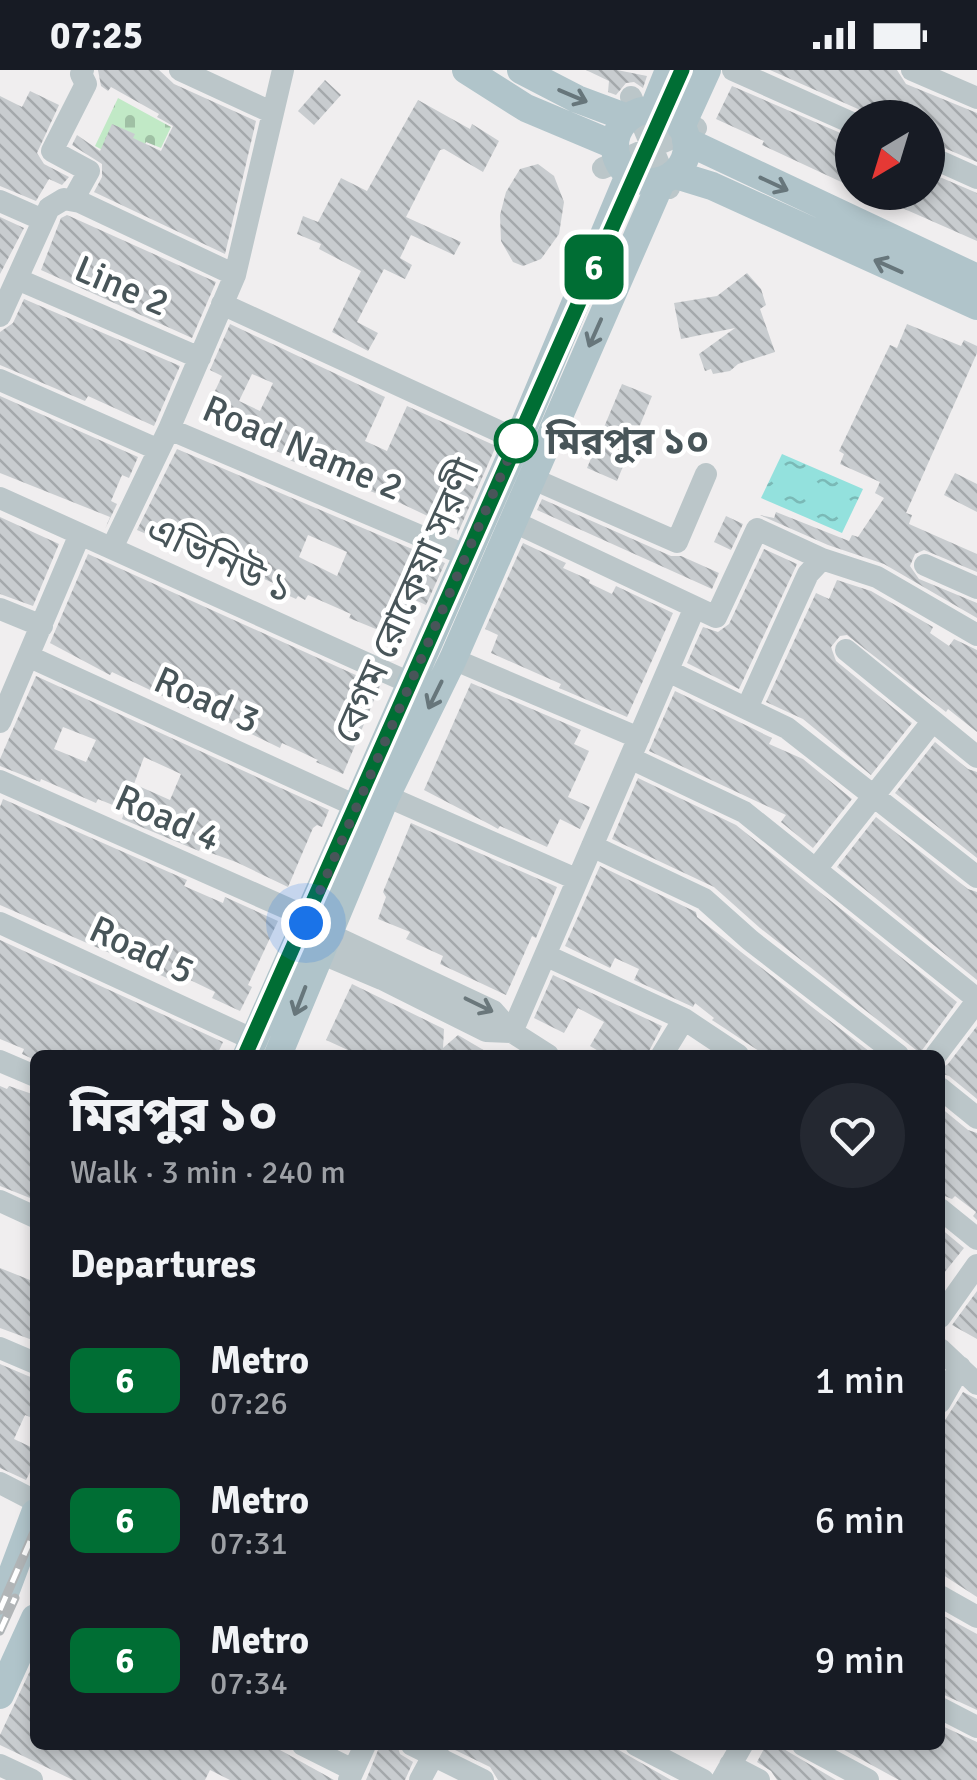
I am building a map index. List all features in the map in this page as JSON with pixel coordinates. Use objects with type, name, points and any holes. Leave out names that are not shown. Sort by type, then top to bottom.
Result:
[{"type":"main road","points":[[466,70],[640,180],[712,186],[977,306]]},
{"type":"main road","points":[[637,108],[669,70]]},
{"type":"main road","points":[[688,132],[707,70]]},
{"type":"main road","points":[[532,73],[669,115],[688,132],[977,278]]},
{"type":"main road","name":"বেগম রোকেয়া সরণী","points":[[280,1050],[356,806],[518,440],[616,163],[616,135],[637,108]]},
{"type":"main road","name":"বেগম রোকেয়া সরণী","points":[[250,1048],[315,938],[452,659],[668,181],[682,165],[688,132]]},
{"type":"main road","points":[[0,1606],[30,1526]]},
{"type":"main road","points":[[0,1695],[30,1629]]},
{"type":"street","points":[[73,200],[89,171],[52,151],[86,84],[81,74],[84,70]]},
{"type":"street","points":[[180,70],[273,114]]},
{"type":"street","points":[[112,548],[164,440],[234,275],[283,70]]},
{"type":"street","points":[[733,70],[835,115]]},
{"type":"street","points":[[912,70],[977,98]]},
{"type":"street","points":[[637,108],[668,181]]},
{"type":"street","points":[[616,163],[688,132]]},
{"type":"street","points":[[945,164],[977,178]]},
{"type":"street","points":[[1,312],[54,202],[73,200],[234,275]]},
{"type":"street","points":[[0,202],[43,220]]},
{"type":"street","name":"Line 2","points":[[17,279],[200,358]]},
{"type":"street","points":[[222,304],[518,440]]},
{"type":"street","name":"Road Name 2","points":[[0,380],[465,555]]},
{"type":"street","points":[[532,478],[677,542],[706,474]]},
{"type":"street","name":"এভিনিউ ১","points":[[0,498],[410,683]]},
{"type":"street","name":"বেগম রোকেয়া সরণী","points":[[512,521],[696,607]]},
{"type":"street","points":[[512,1032],[696,607],[716,617],[757,528],[822,559],[877,577],[977,635]]},
{"type":"street","points":[[0,721],[80,534]]},
{"type":"street","points":[[747,708],[808,574],[822,559]]},
{"type":"street","points":[[925,565],[977,588]]},
{"type":"street","points":[[0,609],[42,626]]},
{"type":"street","points":[[846,650],[977,757]]},
{"type":"street","name":"Road 3","points":[[30,657],[356,806]]},
{"type":"street","points":[[452,659],[634,748],[744,812],[816,868],[977,1000],[940,1050]]},
{"type":"street","points":[[668,672],[787,728],[977,877]]},
{"type":"street","points":[[816,868],[932,722]]},
{"type":"street","name":"Road 4","points":[[0,782],[315,938]]},
{"type":"street","points":[[386,796],[576,879]]},
{"type":"street","points":[[592,846],[704,899],[750,940],[892,1050]]},
{"type":"street","name":"Road 5","points":[[0,923],[250,1048]]},
{"type":"street","points":[[315,938],[486,1031],[512,1032]]},
{"type":"street","points":[[315,938],[493,1011],[512,1032],[540,1050]]},
{"type":"street","points":[[547,956],[684,1018],[731,1050]]},
{"type":"street","points":[[665,1050],[684,1018]]},
{"type":"street","points":[[0,1061],[30,1074]]},
{"type":"street","points":[[945,1092],[977,1118]]},
{"type":"street","points":[[0,1201],[30,1215]]},
{"type":"street","points":[[945,1214],[977,1238]]},
{"type":"street","points":[[945,1311],[974,1276]]},
{"type":"street","points":[[0,1348],[30,1361]]},
{"type":"street","points":[[945,1354],[977,1384]]},
{"type":"street","points":[[945,1393],[960,1367]]},
{"type":"street","points":[[0,1484],[30,1499]]},
{"type":"street","points":[[945,1599],[977,1617]]},
{"type":"street","points":[[945,1711],[977,1727]]},
{"type":"street","points":[[311,1750],[351,1775],[363,1750]]},
{"type":"street","points":[[646,1750],[703,1780]]},
{"type":"street","points":[[812,1750],[868,1780]]},
{"type":"street","points":[[420,1780],[437,1751],[482,1780]]},
{"type":"street","points":[[0,1764],[32,1780]]},
{"type":"street","points":[[731,1764],[759,1780]]},
{"type":"green space","points":[[118,98],[171,127],[161,148],[146,142],[134,167],[95,146]]},
{"type":"water","points":[[782,454],[863,489],[842,533],[761,498]]},
{"type":"building","points":[[98,70],[159,70],[174,84],[256,121],[225,254],[94,192],[102,177],[102,164],[72,145],[77,135],[100,151],[112,124],[161,151],[173,126],[111,87],[108,91],[101,86]]},
{"type":"building","points":[[586,70],[617,70],[647,76],[643,88],[634,82],[626,83],[616,95],[608,92],[609,81]]},
{"type":"building","points":[[770,70],[897,70],[906,84],[977,113],[977,162],[945,148],[945,100],[838,100]]},
{"type":"building","points":[[325,80],[341,95],[314,125],[298,111]]},
{"type":"building","points":[[732,86],[835,131],[835,179],[762,145],[764,141],[716,119]]},
{"type":"building","points":[[30,91],[59,105],[37,153],[44,164],[69,177],[62,185],[49,179],[36,201],[0,186],[0,96],[22,107]]},
{"type":"building","points":[[418,100],[499,141],[483,172],[440,150],[406,217],[461,242],[454,255],[411,235],[400,258],[412,265],[405,279],[384,269],[357,322],[378,333],[368,351],[332,332],[361,271],[319,249],[321,244],[297,234],[303,216],[318,222],[341,178],[367,191]]},
{"type":"building","points":[[538,164],[554,176],[564,202],[559,234],[541,259],[523,266],[513,262],[501,241],[500,215],[506,192],[520,169]]},
{"type":"building","points":[[945,179],[977,193],[977,241],[907,210],[945,210]]},
{"type":"building","points":[[67,215],[216,282],[192,338],[41,270],[61,218]]},
{"type":"building","points":[[0,217],[24,228],[0,274]]},
{"type":"building","points":[[747,273],[761,289],[766,305],[760,309],[775,352],[738,364],[730,371],[705,371],[699,354],[735,328],[681,339],[674,303],[717,296]]},
{"type":"building","points":[[24,299],[180,366],[154,426],[88,396],[85,401],[0,365],[0,332],[13,323]]},
{"type":"building","points":[[230,324],[385,397],[365,441],[387,451],[407,406],[496,446],[457,535],[457,530],[396,501],[284,458],[285,455],[224,426],[227,420],[206,410],[222,376],[210,370]],"holes":[[[252,374],[273,383],[260,411],[239,401]]]},
{"type":"building","points":[[907,324],[961,346],[964,340],[977,346],[906,513],[912,515],[909,524],[977,554],[977,572],[924,550],[915,554],[910,566],[919,579],[977,603],[977,618],[884,564],[760,515],[774,518],[776,512],[849,541],[852,535],[858,537],[884,498],[875,493],[880,482],[840,464],[844,454],[839,451],[890,345],[897,348]]},
{"type":"building","points":[[622,384],[652,396],[617,481],[587,468]]},
{"type":"building","points":[[0,396],[138,457],[129,478],[122,475],[111,501],[117,504],[105,529],[110,517],[0,473]]},
{"type":"building","points":[[177,449],[445,563],[426,605],[415,600],[398,638],[349,618],[351,614],[308,595],[305,600],[298,596],[296,599],[285,594],[287,589],[255,575],[253,580],[137,530]],"holes":[[[308,535],[347,552],[337,576],[299,557]]]},
{"type":"building","points":[[955,473],[977,484],[977,512],[944,495]]},
{"type":"building","points":[[542,499],[719,573],[712,589],[537,510]]},
{"type":"building","points":[[726,516],[743,524],[731,550],[714,542]]},
{"type":"building","points":[[0,517],[59,544],[33,606],[0,594]]},
{"type":"building","points":[[523,543],[566,563],[563,568],[612,594],[616,586],[673,613],[627,717],[491,653],[498,635],[485,629]]},
{"type":"building","points":[[764,549],[797,564],[739,689],[687,663],[703,627],[718,632],[729,624]]},
{"type":"building","points":[[88,554],[380,686],[343,774],[282,743],[280,748],[201,709],[199,713],[112,672],[110,675],[50,643]]},
{"type":"building","points":[[837,580],[871,591],[933,627],[930,633],[949,646],[954,639],[977,650],[977,732],[847,635],[840,636],[831,647],[836,661],[912,723],[871,775],[803,719],[766,702],[816,593],[829,599]]},
{"type":"building","points":[[36,676],[329,810],[322,827],[313,828],[288,887],[236,862],[122,819],[125,810],[98,799],[96,803],[0,766]],"holes":[[[63,727],[96,740],[86,762],[54,749]],[[144,757],[181,774],[170,800],[134,784]]]},
{"type":"building","points":[[471,683],[581,730],[574,744],[589,751],[568,797],[590,807],[580,829],[560,819],[547,847],[500,826],[498,829],[424,790]]},
{"type":"building","points":[[675,691],[772,738],[769,744],[803,759],[852,799],[813,848],[781,822],[786,815],[649,751]]},
{"type":"building","points":[[935,742],[977,772],[977,858],[895,793]]},
{"type":"building","points":[[638,778],[736,825],[957,1002],[922,1050],[916,1050],[760,928],[714,887],[612,839]]},
{"type":"building","points":[[3,799],[187,880],[184,886],[223,903],[225,897],[278,921],[240,1011],[212,998],[215,992],[186,978],[183,985],[0,905]]},
{"type":"building","points":[[876,817],[977,892],[977,980],[837,867]]},
{"type":"building","points":[[411,823],[557,887],[506,995],[440,964],[443,956],[406,939],[410,932],[378,919],[386,897],[383,892]]},
{"type":"building","points":[[600,866],[696,912],[697,917],[868,1050],[757,1050],[712,1020],[695,1003],[693,1007],[634,980],[639,969],[615,958],[610,968],[565,946]]},
{"type":"building","points":[[0,940],[223,1042],[219,1050],[30,1050],[30,1058],[22,1054],[24,1049],[0,1039]]},
{"type":"building","points":[[553,975],[662,1026],[650,1050],[597,1050],[590,1046],[604,1022],[578,1008],[564,1033],[534,1018]]},
{"type":"building","points":[[352,984],[444,1029],[443,1048],[458,1035],[484,1050],[348,1050],[326,1040]]},
{"type":"building","points":[[977,1026],[977,1099],[945,1075],[948,1064]]},
{"type":"building","points":[[0,1086],[9,1086],[30,1093],[30,1198],[0,1186]]},
{"type":"building","points":[[945,1111],[977,1133],[977,1220],[973,1216],[976,1212],[955,1196],[945,1196]]},
{"type":"building","points":[[945,1232],[964,1248],[945,1272]]},
{"type":"building","points":[[0,1268],[30,1280],[30,1339],[0,1328]]},
{"type":"building","points":[[977,1291],[977,1339],[952,1325]]},
{"type":"building","points":[[0,1364],[30,1377],[30,1417],[25,1415],[14,1439],[30,1447],[30,1472],[26,1480],[0,1468]]},
{"type":"building","points":[[963,1392],[977,1399],[977,1597],[945,1576],[945,1420]]},
{"type":"building","points":[[945,1617],[977,1634],[977,1710],[945,1695]]},
{"type":"building","points":[[30,1671],[30,1750],[280,1750],[334,1780],[230,1780],[210,1770],[205,1780],[73,1780],[0,1745],[0,1735]]},
{"type":"building","points":[[945,1727],[977,1742],[977,1780],[899,1780],[844,1750],[945,1750]]},
{"type":"building","points":[[378,1750],[399,1750],[413,1762],[405,1780],[366,1780]]},
{"type":"building","points":[[455,1750],[619,1750],[671,1780],[498,1780],[490,1767]]},
{"type":"building","points":[[763,1750],[785,1750],[836,1780],[777,1780],[757,1762]]},
{"type":"railway","points":[[247,1050],[682,70]]},
{"type":"railway","points":[[0,1610],[30,1541]]},
{"type":"railway","points":[[0,1631],[15,1598]]},
{"type":"metro line","name":"6","points":[[247,1050],[682,70]]},
{"type":"place","name":"মিরপুর ১০","points":[[516,441]]},
{"type":"route","points":[[306,923],[516,441]]}]
